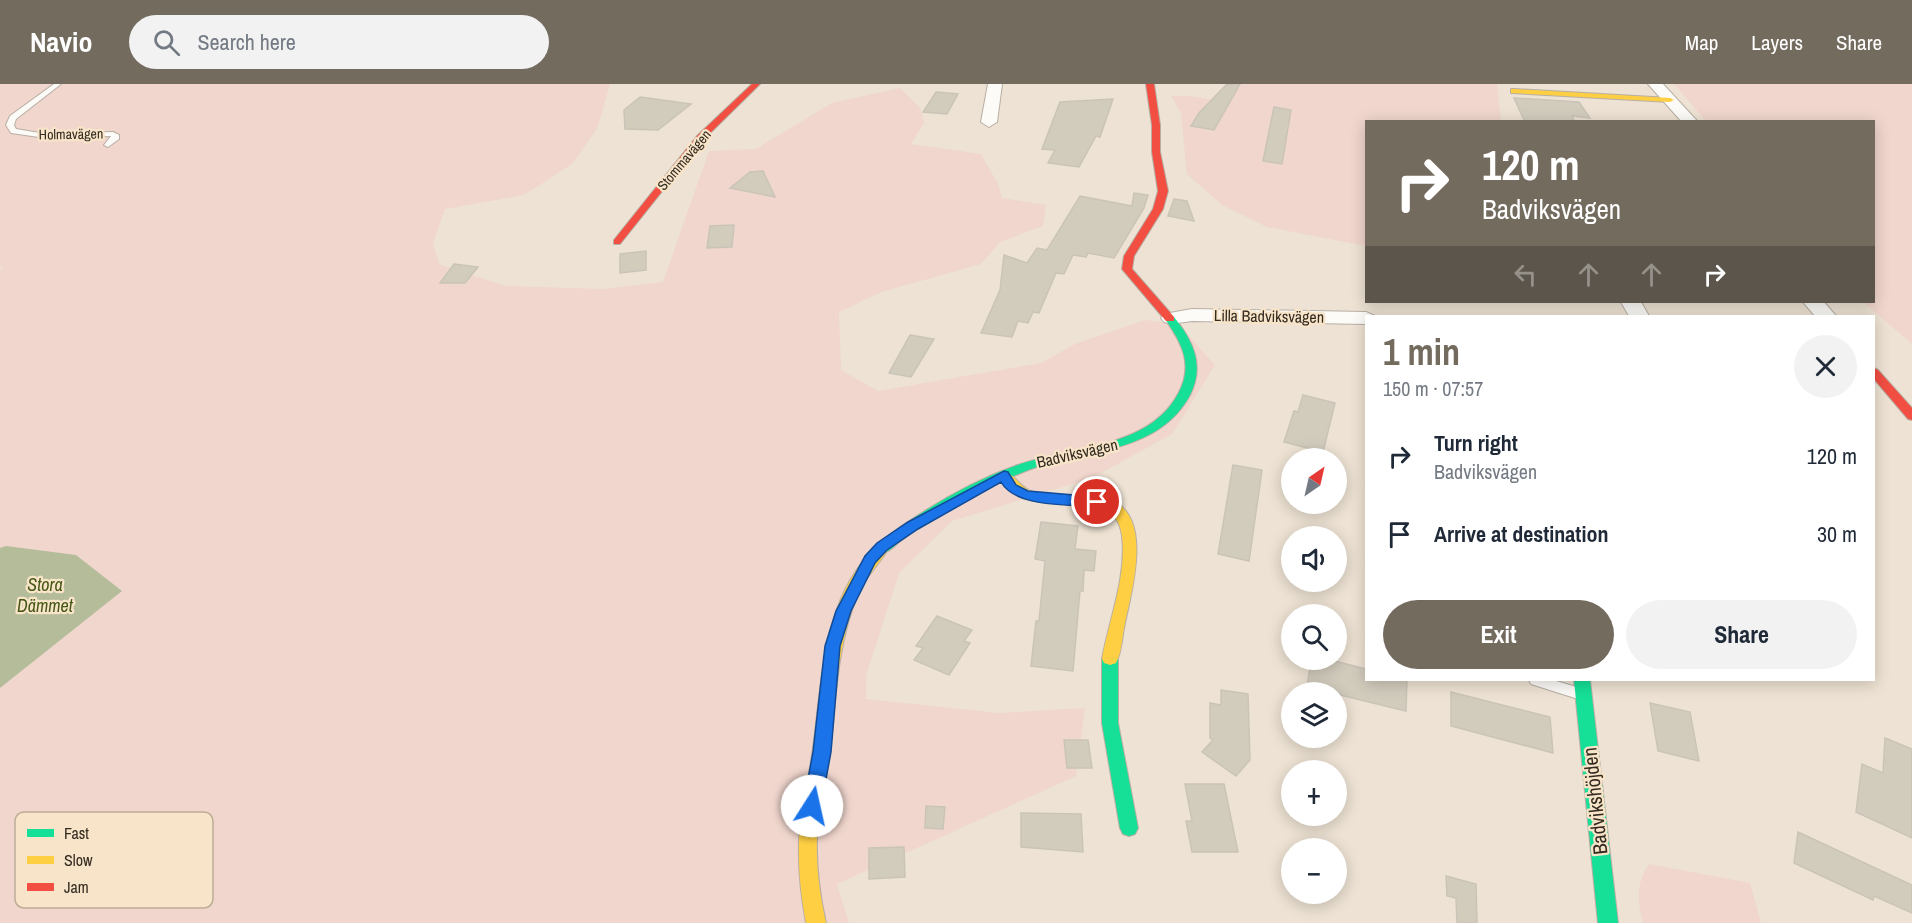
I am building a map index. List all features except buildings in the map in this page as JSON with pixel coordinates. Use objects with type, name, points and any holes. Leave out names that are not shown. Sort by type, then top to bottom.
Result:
[{"type":"street","name":"Stommavägen","points":[[617,242],[669,175],[706,133],[756,84]]},
{"type":"street","points":[[988,122],[995,84]]},
{"type":"street","name":"Badviksvägen","points":[[816,923],[808,892],[809,824],[822,752],[832,646],[843,611],[862,572],[882,547],[913,526],[1004,475],[1036,462],[1133,440],[1169,416],[1180,403],[1193,372],[1191,356],[1182,335],[1171,318],[1138,286],[1127,268],[1129,256],[1158,209],[1163,191],[1156,152],[1156,125],[1150,84]]},
{"type":"street","points":[[1655,84],[1688,120]]},
{"type":"street","points":[[1514,91],[1670,100]]},
{"type":"street","points":[[1815,303],[1825,315]]},
{"type":"street","name":"Lilla Badviksvägen","points":[[1171,318],[1192,315],[1365,318]]},
{"type":"street","points":[[1875,373],[1912,416]]},
{"type":"street","points":[[1004,475],[1011,489],[1026,496],[1097,502],[1118,509],[1125,516],[1130,542],[1107,673],[1108,718],[1129,828]]},
{"type":"street","name":"Badvikshöjden","points":[[1582,687],[1608,923]]},
{"type":"lane","name":"Holmavägen","points":[[58,84],[13,118],[10,124],[14,131],[46,136],[113,134],[116,137],[108,145]]},
{"type":"lane","points":[[1543,681],[1582,687]]},
{"type":"shaded area","points":[[0,84],[610,84],[597,129],[572,164],[524,195],[445,209],[433,243],[439,264],[505,286],[603,289],[663,282],[709,151],[756,149],[832,103],[900,88],[920,108],[924,123],[911,144],[981,154],[998,184],[1002,198],[1046,205],[1043,226],[1000,242],[981,264],[881,292],[839,312],[841,370],[878,391],[1041,363],[1075,344],[1145,320],[1178,324],[1215,365],[1172,434],[1092,478],[952,521],[899,573],[866,676],[866,699],[999,713],[1085,708],[1076,776],[837,884],[849,923],[0,923],[0,688],[121,591],[76,555],[0,548],[0,269],[3,267],[0,266]]},
{"type":"shaded area","points":[[1227,84],[1497,84],[1501,120],[1365,120],[1365,246],[1267,227],[1222,205],[1187,174],[1181,113],[1171,96],[1189,96],[1220,101]]},
{"type":"shaded area","points":[[1674,84],[1912,84],[1912,344],[1864,303],[1875,303],[1875,120],[1705,120]]},
{"type":"shaded area","points":[[1649,864],[1750,883],[1761,923],[1643,923],[1639,892],[1642,878]]},
{"type":"water","name":"Stora Dämmet","points":[[6,546],[76,555],[122,591],[0,688],[0,548]]},
{"type":"traffic: fast","points":[[881,549],[930,514],[1001,477],[1041,462],[1116,444],[1160,424],[1177,407],[1189,385],[1192,367],[1186,342],[1170,319]]},
{"type":"traffic: fast","points":[[1110,659],[1108,681],[1110,723],[1129,828]]},
{"type":"traffic: fast","points":[[1582,681],[1608,923]]},
{"type":"traffic: slow","points":[[1514,91],[1670,100]]},
{"type":"traffic: slow","points":[[1003,475],[1027,495],[1092,500],[1118,510],[1126,521],[1129,537],[1128,568],[1110,659]]},
{"type":"traffic: slow","points":[[816,923],[809,882],[808,828],[821,755],[835,642],[851,592],[864,569],[881,549]]},
{"type":"traffic: jam","points":[[617,242],[700,138],[756,84]]},
{"type":"traffic: jam","points":[[1150,84],[1156,125],[1156,152],[1163,191],[1158,209],[1129,256],[1127,269],[1170,319]]},
{"type":"traffic: jam","points":[[1875,373],[1912,416]]},
{"type":"route","points":[[812,806],[822,752],[832,646],[843,611],[862,572],[882,547],[913,526],[1004,475],[1011,489],[1026,496],[1097,502]]}]
